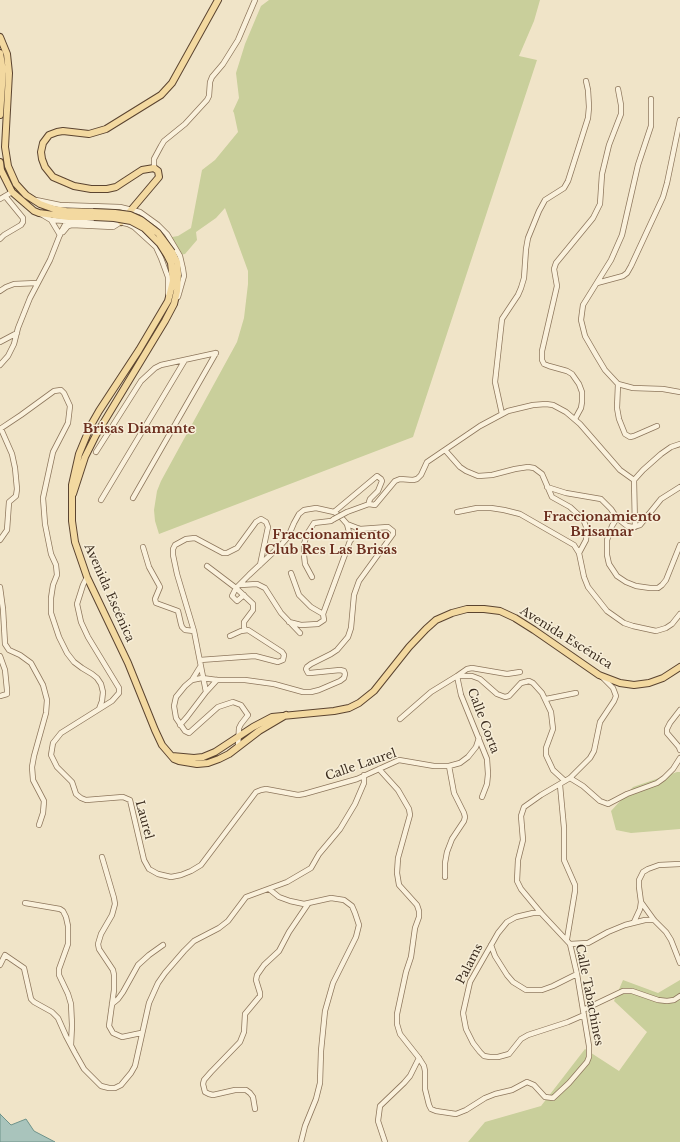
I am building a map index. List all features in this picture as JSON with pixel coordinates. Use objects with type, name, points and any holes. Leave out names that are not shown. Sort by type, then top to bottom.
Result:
[{"type":"main road","points":[[121,222],[159,177],[158,171],[154,168],[142,170],[116,187],[98,189],[81,188],[53,177],[45,167],[42,159],[41,152],[43,143],[49,135],[63,130],[89,134],[106,129],[161,95],[172,83],[218,0]]},
{"type":"main road","points":[[0,37],[7,54],[9,73],[5,147],[8,166],[16,184],[26,195],[40,204],[54,209],[93,215]]},
{"type":"main road","points":[[0,53],[2,57],[0,115]]},
{"type":"main road","points":[[0,162],[12,192],[34,211],[69,217],[115,213],[130,215],[141,220],[158,234],[170,254],[177,262],[177,291],[149,348],[112,408],[85,457],[72,497]]},
{"type":"main road","name":"Avenida Escénica","points":[[171,302],[91,425],[79,454],[72,485],[72,521],[75,542],[87,577],[128,663],[155,730],[162,745],[174,759],[197,764],[208,763],[229,754],[259,731],[286,715]]},
{"type":"main road","points":[[112,408],[112,400],[118,384]]},
{"type":"main road","points":[[91,425],[112,408]]},
{"type":"main road","name":"Avenida Escénica","points":[[171,756],[184,758],[202,757],[216,752],[263,721],[272,717],[334,711],[349,708],[360,703],[374,691],[409,647],[436,620],[452,613],[467,609],[484,608],[515,618],[599,675],[620,683],[634,685],[650,683],[663,678],[680,667]]},
{"type":"street","points":[[154,168],[154,159],[164,141],[185,124],[207,100],[212,77],[223,64],[238,40],[255,0]]},
{"type":"street","points":[[502,414],[495,382],[502,319],[521,288],[524,278],[528,238],[539,211],[545,200],[564,188],[568,181],[588,118],[589,107],[586,81]]},
{"type":"street","points":[[575,419],[581,408],[582,402],[582,392],[579,384],[572,374],[567,371],[544,364],[542,360],[542,351],[557,286],[554,269],[556,263],[593,218],[600,204],[602,174],[609,145],[621,114],[618,89]]},
{"type":"street","points":[[650,99],[651,126],[638,165],[622,235],[611,260],[583,305],[581,313],[582,326],[590,346],[605,370],[618,384],[633,388],[663,389],[680,392]]},
{"type":"street","points":[[597,283],[623,276],[627,273],[631,266],[663,197],[668,182],[680,120]]},
{"type":"street","points":[[675,146],[680,143]]},
{"type":"street","points":[[0,200],[12,192]]},
{"type":"street","points":[[0,238],[21,225],[23,222],[23,218],[5,196]]},
{"type":"street","points":[[33,199],[60,205],[120,207],[132,209],[140,212],[158,225],[174,244],[180,256],[183,268],[184,276],[179,294],[171,302]]},
{"type":"street","points":[[40,213],[51,220],[60,235]]},
{"type":"street","points":[[51,220],[98,223],[121,222],[134,227],[156,247],[168,277],[171,302]]},
{"type":"street","points":[[0,365],[8,356],[16,339],[30,298],[50,260],[67,221]]},
{"type":"street","points":[[60,235],[68,226],[72,225],[113,227],[121,222]]},
{"type":"street","points":[[0,291],[14,284],[37,283]]},
{"type":"street","points":[[0,342],[17,333]]},
{"type":"street","points":[[96,452],[142,381],[155,368],[161,365],[216,353],[133,498]]},
{"type":"street","points":[[101,500],[185,360]]},
{"type":"street","points":[[618,384],[617,408],[619,419],[625,434],[630,437],[657,426]]},
{"type":"street","points":[[0,540],[7,530],[9,502],[16,496],[17,489],[12,454],[0,429],[54,390],[61,390],[70,406],[68,423],[54,452],[43,498],[45,524],[51,554],[56,565],[57,575],[53,584],[51,613],[59,637],[67,653],[74,662],[92,674],[101,684],[103,692],[99,709]]},
{"type":"street","points":[[312,576],[305,564],[304,544],[307,534],[314,523],[331,521],[348,512],[369,504],[375,505],[395,481],[400,479],[416,479],[421,475],[427,462],[475,429],[502,414],[525,406],[546,404],[560,408],[575,419],[620,470],[634,480]]},
{"type":"street","points":[[112,408],[120,414]]},
{"type":"street","points":[[635,527],[634,480],[661,454],[680,444]]},
{"type":"street","points":[[445,450],[460,467],[472,475],[484,476],[528,467],[542,474],[552,497],[570,507],[583,518],[587,529],[586,540],[580,553]]},
{"type":"street","points":[[334,512],[374,477],[379,477],[382,481],[381,485],[370,499],[369,504]]},
{"type":"street","points":[[547,488],[601,499],[611,509],[617,518],[627,526],[635,527],[643,522],[661,499],[680,487]]},
{"type":"street","points":[[244,595],[239,600],[235,600],[232,593],[288,537],[299,514],[304,510],[316,508],[334,512],[340,516],[346,524],[350,541]]},
{"type":"street","points":[[457,512],[477,508],[491,508],[520,514],[574,545],[580,553],[584,577],[588,587],[607,610],[624,623],[656,631],[666,628],[672,624],[680,614]]},
{"type":"street","points":[[617,518],[612,526],[607,540],[607,555],[609,564],[617,576],[626,582],[636,586],[658,588],[666,580],[680,545]]},
{"type":"street","points":[[206,692],[202,678],[194,631],[177,574],[173,554],[174,545],[186,538],[195,538],[223,553],[227,553],[237,548],[256,522],[261,519],[266,522],[268,527],[260,565]]},
{"type":"street","points":[[192,680],[202,678],[218,680],[245,680],[274,684],[303,692],[311,692],[319,690],[344,678],[345,674],[340,670],[308,673],[306,667],[332,654],[348,637],[351,628],[354,595],[359,581],[393,534],[393,531],[388,527],[360,529],[346,524]]},
{"type":"street","points":[[289,622],[301,625],[318,624],[324,620],[323,614],[350,541],[360,529]]},
{"type":"street","points":[[143,547],[149,567],[160,587],[155,599],[156,603],[178,611],[182,627],[185,630],[194,631]]},
{"type":"street","points":[[207,566],[238,586],[244,595],[252,602],[254,608],[244,622],[245,630]]},
{"type":"street","points":[[291,573],[299,595],[311,607],[323,614]]},
{"type":"street","name":"Laurel","points":[[87,577],[82,585],[78,597],[80,622],[120,691],[117,697],[57,738],[52,747],[51,754],[53,760],[57,767],[72,782],[76,794],[86,800],[123,797],[130,800],[144,860],[149,869],[158,874],[171,876],[181,875],[200,865],[256,792],[261,790]]},
{"type":"street","points":[[238,586],[257,584],[265,588],[281,613],[300,633]]},
{"type":"street","points":[[0,587],[5,644],[9,650],[20,655],[31,663],[42,685],[47,700],[46,713],[32,768],[33,780],[44,801],[43,813],[39,825]]},
{"type":"street","points":[[200,660],[255,656],[278,662],[284,660],[284,655],[282,652],[253,632],[245,630],[230,636]]},
{"type":"street","points":[[0,656],[5,670],[7,694],[0,696]]},
{"type":"street","points":[[200,667],[192,680],[176,697],[174,712],[180,725],[189,733],[218,707],[233,702],[238,703],[248,715],[241,724],[238,747]]},
{"type":"street","points":[[400,719],[431,692],[467,669],[472,668],[508,674],[520,672]]},
{"type":"street","points":[[599,675],[613,688],[616,696],[600,722],[594,751],[590,758],[566,781],[524,807],[522,811],[523,840],[518,860],[517,880],[521,888],[541,913],[569,942],[588,943],[608,932],[634,922],[654,920]]},
{"type":"street","points":[[456,676],[472,676],[480,679],[497,694],[505,697],[509,696],[521,683],[529,681],[533,683],[546,699],[551,712],[553,729],[546,748],[546,755],[553,770],[566,781]]},
{"type":"street","name":"Calle Corta","points":[[456,676],[461,695],[484,750],[489,768],[487,784],[482,797]]},
{"type":"street","points":[[180,725],[206,692],[218,680]]},
{"type":"street","points":[[546,699],[576,693]]},
{"type":"street","points":[[680,710],[670,723],[667,733],[680,750]]},
{"type":"street","name":"Calle Laurel","points":[[261,790],[266,789],[298,795],[304,794],[364,775],[399,760],[434,766],[450,766],[460,763],[468,757],[476,747],[479,738]]},
{"type":"street","points":[[570,778],[583,786],[600,801],[608,804],[627,794],[657,783],[673,769],[680,758]]},
{"type":"street","points":[[445,877],[447,852],[452,839],[465,817],[454,793],[450,766]]},
{"type":"street","name":"Calle Tabachines","points":[[379,769],[398,790],[409,809],[410,815],[398,858],[396,873],[399,885],[417,905],[419,911],[411,957],[398,1008],[397,1024],[400,1034],[419,1058],[425,1071],[426,1097],[431,1109],[456,1114],[466,1110],[485,1098],[512,1090],[527,1082],[534,1084],[545,1097],[553,1098],[583,1067],[589,1057],[589,1046],[584,1012],[569,942],[575,891],[573,880],[564,860],[564,828],[560,785]]},
{"type":"street","points":[[0,965],[5,954],[24,968],[31,998],[34,1002],[52,1012],[58,1018],[84,1068],[101,1086],[115,1088],[121,1085],[127,1079],[135,1066],[141,1033],[153,992],[170,966],[194,941],[219,928],[228,921],[246,897],[269,889],[304,873],[311,868],[319,854],[340,829],[350,813],[360,794],[364,783],[364,775]]},
{"type":"street","points":[[102,857],[114,898],[114,909],[98,940],[99,949],[113,970],[114,976],[109,1026],[113,1033],[117,1036],[126,1037],[141,1033]]},
{"type":"street","points":[[634,922],[640,909],[641,902],[639,880],[643,872],[659,865],[680,864]]},
{"type":"street","points":[[269,889],[279,897],[290,901],[308,904],[331,898],[344,900],[348,902],[355,913],[359,925],[356,937],[333,983],[327,1004],[322,1031],[320,1083],[301,1142]]},
{"type":"street","points":[[641,902],[654,920],[666,932],[671,940],[680,963]]},
{"type":"street","points":[[26,903],[60,909],[66,917],[68,926],[68,944],[59,969],[59,975],[71,1004],[71,1045]]},
{"type":"street","points":[[255,1109],[253,1097],[246,1090],[236,1090],[213,1095],[205,1092],[203,1084],[211,1072],[240,1042],[244,1032],[244,1014],[260,996],[256,980],[257,975],[264,965],[279,951],[289,932],[308,904]]},
{"type":"street","name":"Palams","points":[[541,913],[523,915],[512,920],[498,933],[470,982],[463,1012],[466,1028],[473,1043],[484,1056],[503,1056],[510,1054],[521,1039],[528,1035],[568,1022],[584,1012]]},
{"type":"street","points":[[112,1004],[123,992],[138,965],[163,945]]},
{"type":"street","points":[[491,945],[495,956],[507,975],[513,982],[526,990],[542,990],[577,974]]},
{"type":"street","points":[[584,1012],[623,991],[632,991],[658,1000],[667,1001],[674,1000],[680,996]]},
{"type":"street","points":[[385,1142],[378,1121],[380,1106],[404,1084],[419,1058]]},
{"type":"green space","points":[[269,0],[540,0],[534,21],[519,56],[537,60],[413,437],[159,534],[155,521],[154,510],[157,491],[161,481],[237,342],[244,318],[248,284],[248,271],[225,208],[216,218],[196,232],[197,240],[185,254],[172,256],[166,238],[178,236],[191,228],[202,170],[215,160],[238,132],[233,111],[239,98],[236,73],[245,44],[261,6]]},
{"type":"green space","points":[[680,772],[680,829],[631,833],[616,830],[611,811],[633,787]]},
{"type":"green space","points":[[623,980],[658,993],[680,980],[680,1142],[468,1142],[485,1122],[541,1106],[585,1049],[619,1071],[647,1032],[614,1001]]},
{"type":"water","points":[[0,1114],[11,1125],[26,1119],[34,1131],[55,1142],[0,1142]]},
{"type":"district","name":"Brisas Diamante","points":[[139,429]]},
{"type":"district","name":"Fraccionamiento Brisamar","points":[[602,524]]},
{"type":"district","name":"Fraccionamiento Club Res Las Brisas","points":[[331,542]]}]
